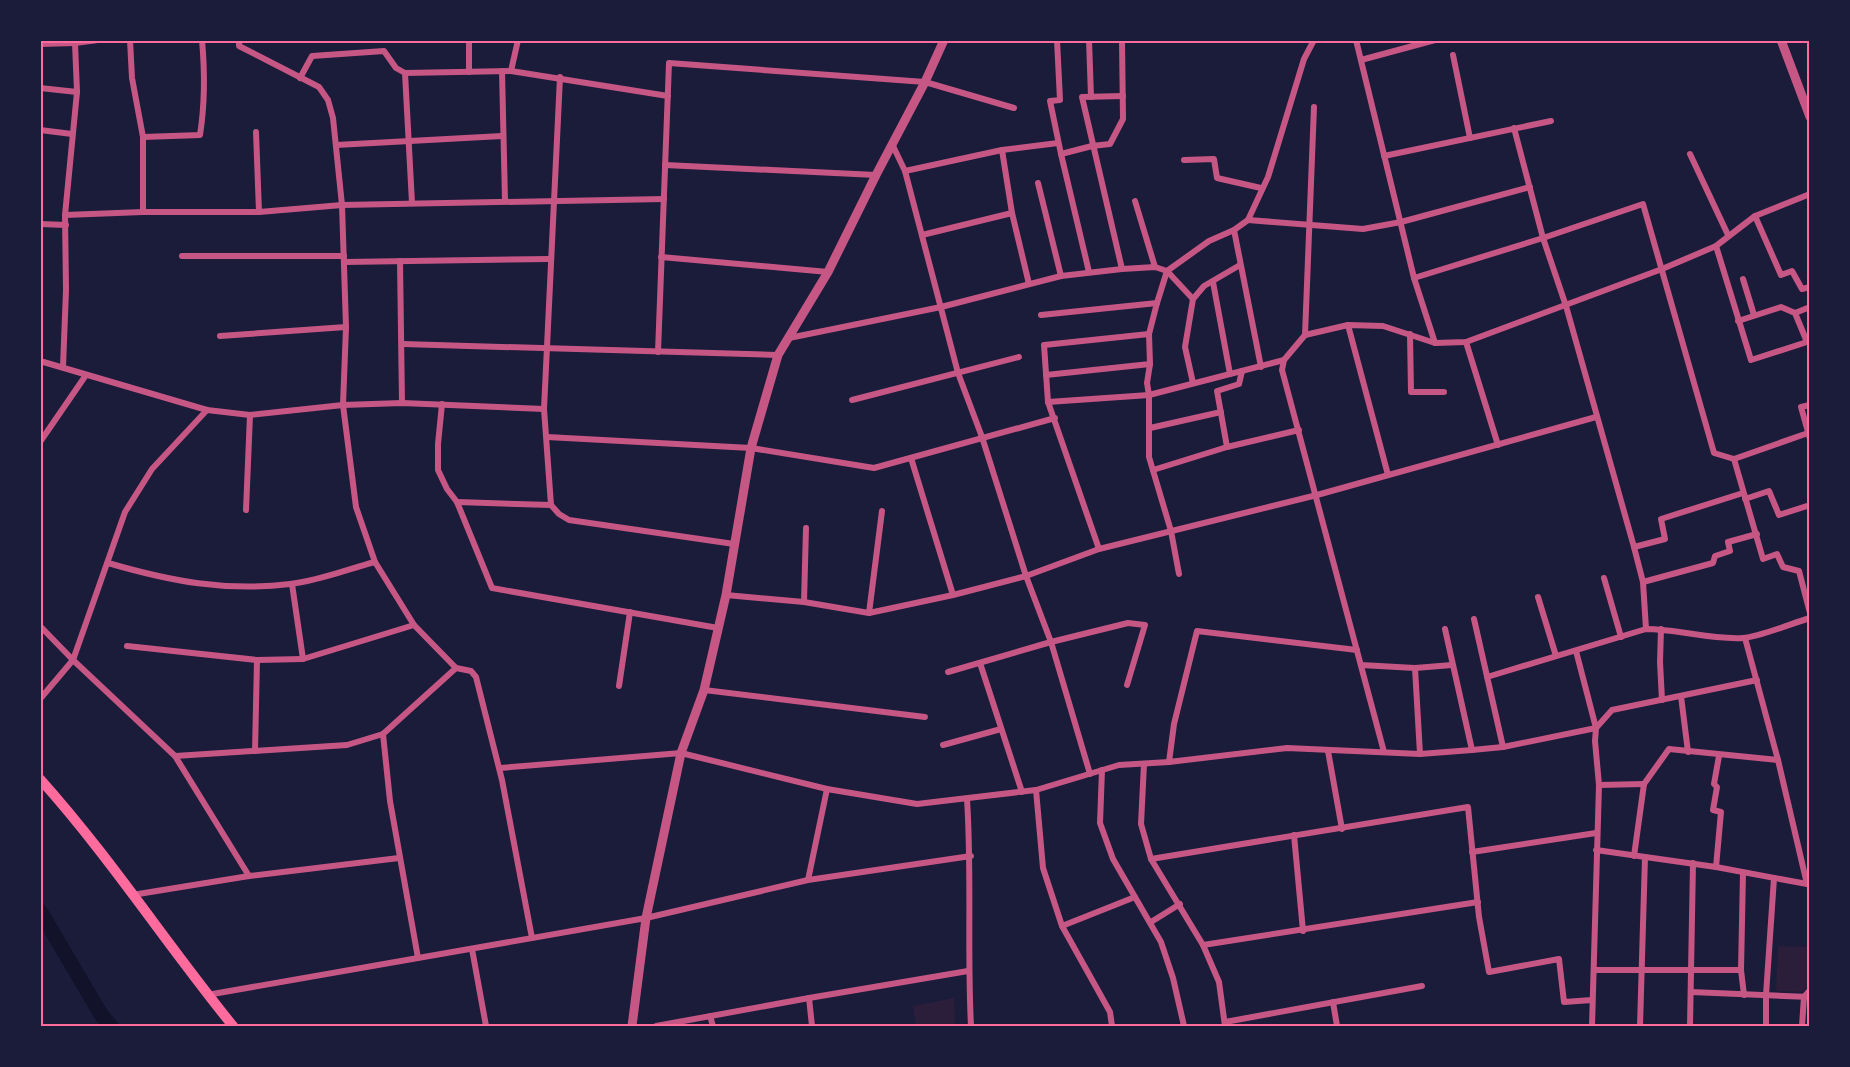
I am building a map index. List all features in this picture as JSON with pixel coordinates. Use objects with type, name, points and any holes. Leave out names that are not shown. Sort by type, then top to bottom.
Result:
[{"type":"main road","points":[[40,779],[80,824],[207,995],[233,1026]]},
{"type":"street","points":[[40,44],[75,44],[98,40]]},
{"type":"street","points":[[130,40],[132,78],[143,137],[143,212]]},
{"type":"street","points":[[143,137],[200,135],[204,110],[205,72],[202,40]]},
{"type":"street","points":[[239,40],[239,46],[319,87],[328,100],[333,118],[342,205],[346,327],[343,405],[356,507],[375,562],[414,625],[456,668],[471,671],[476,677],[500,768],[532,938]]},
{"type":"street","points":[[469,40],[469,72]]},
{"type":"street","points":[[511,71],[518,40]]},
{"type":"street","points":[[632,1026],[646,918],[681,753],[704,690],[726,594],[751,448],[778,356],[828,272],[944,40]]},
{"type":"street","points":[[1057,40],[1060,100],[1050,102],[1060,154],[1089,272]]},
{"type":"street","points":[[1089,40],[1091,96]]},
{"type":"street","points":[[1060,154],[1110,144],[1124,119],[1122,40]]},
{"type":"street","points":[[1179,574],[1171,531],[1149,457],[1147,383],[1150,364],[1149,334],[1167,271],[1209,241],[1234,230],[1248,220],[1268,177],[1304,59],[1314,40]]},
{"type":"street","points":[[1356,40],[1414,278],[1435,343]]},
{"type":"street","points":[[1361,60],[1435,40]]},
{"type":"street","points":[[1781,40],[1809,117]]},
{"type":"street","points":[[63,367],[66,290],[65,215],[77,92],[75,44]]},
{"type":"street","points":[[300,78],[312,56],[384,51],[396,68],[405,73],[511,71],[668,96]]},
{"type":"street","points":[[1453,55],[1470,138]]},
{"type":"street","points":[[658,352],[669,63],[925,82],[1014,108]]},
{"type":"street","points":[[502,71],[505,201]]},
{"type":"street","points":[[405,73],[412,203]]},
{"type":"street","points":[[560,77],[544,409],[551,505],[569,520],[734,544]]},
{"type":"street","points":[[40,88],[77,92]]},
{"type":"street","points":[[1122,268],[1082,97],[1123,96]]},
{"type":"street","points":[[1305,335],[1314,107]]},
{"type":"street","points":[[1384,156],[1551,121]]},
{"type":"street","points":[[1514,128],[1543,238],[1566,306],[1634,546],[1643,582],[1646,629]]},
{"type":"street","points":[[40,130],[72,134]]},
{"type":"street","points":[[256,132],[259,212]]},
{"type":"street","points":[[336,145],[502,136]]},
{"type":"street","points":[[905,171],[1002,150],[1058,143]]},
{"type":"street","points":[[892,146],[905,171],[958,373],[982,438],[1026,576],[1051,642],[1090,774]]},
{"type":"street","points":[[1002,150],[1012,213],[1029,284]]},
{"type":"street","points":[[1690,154],[1728,236]]},
{"type":"street","points":[[1185,160],[1214,159],[1217,178],[1262,188]]},
{"type":"street","points":[[665,165],[876,175]]},
{"type":"street","points":[[1038,183],[1061,276]]},
{"type":"street","points":[[1248,220],[1364,229],[1401,222],[1530,188]]},
{"type":"street","points":[[1384,752],[1282,370],[1284,360],[1305,335],[1347,325],[1383,326],[1435,343],[1466,342],[1566,306],[1716,246],[1755,216],[1809,194]]},
{"type":"street","points":[[65,215],[259,212],[342,205],[412,203],[664,199]]},
{"type":"street","points":[[1135,201],[1155,267]]},
{"type":"street","points":[[1414,278],[1643,204],[1714,453],[1734,459],[1809,436],[1801,407],[1809,405]]},
{"type":"street","points":[[922,235],[1012,213]]},
{"type":"street","points":[[1755,216],[1781,275],[1792,271],[1802,289],[1809,286]]},
{"type":"street","points":[[40,224],[66,225]]},
{"type":"street","points":[[1234,230],[1261,367]]},
{"type":"street","points":[[1716,246],[1738,321],[1751,360],[1808,341],[1795,313],[1780,307],[1738,321]]},
{"type":"street","points":[[182,256],[400,261],[550,259]]},
{"type":"street","points":[[661,257],[828,272]]},
{"type":"street","points":[[400,261],[403,344],[402,403]]},
{"type":"street","points":[[1193,383],[1185,347],[1193,299],[1204,286],[1240,265]]},
{"type":"street","points":[[789,338],[941,307],[1061,276],[1122,268],[1155,267],[1167,271],[1193,299]]},
{"type":"street","points":[[1743,279],[1754,315]]},
{"type":"street","points":[[1213,282],[1230,374]]},
{"type":"street","points":[[1041,315],[1157,303]]},
{"type":"street","points":[[1795,313],[1809,307]]},
{"type":"street","points":[[1347,325],[1388,475]]},
{"type":"street","points":[[220,336],[346,327]]},
{"type":"street","points":[[1099,549],[1048,402],[1044,345],[1149,334]]},
{"type":"street","points":[[1410,334],[1411,392],[1444,392]]},
{"type":"street","points":[[1466,342],[1498,444]]},
{"type":"street","points":[[403,344],[778,356]]},
{"type":"street","points":[[852,400],[1019,357]]},
{"type":"street","points":[[1048,402],[1149,394],[1284,360]]},
{"type":"street","points":[[40,361],[207,411],[250,415],[343,405],[402,403],[544,409]]},
{"type":"street","points":[[1046,375],[1150,364]]},
{"type":"street","points":[[1227,447],[1217,391],[1239,384],[1242,371]]},
{"type":"street","points":[[40,442],[86,375]]},
{"type":"street","points":[[442,404],[438,470],[447,489],[457,502],[492,588],[718,628]]},
{"type":"street","points":[[40,699],[73,660],[125,512],[152,469],[207,411]]},
{"type":"street","points":[[1150,428],[1221,412]]},
{"type":"street","points":[[246,510],[250,415]]},
{"type":"street","points":[[726,594],[804,602],[869,612],[952,595],[1026,576],[1099,549],[1317,495],[1596,417]]},
{"type":"street","points":[[547,437],[751,448],[874,468],[1055,418]]},
{"type":"street","points":[[1153,470],[1227,447],[1299,430]]},
{"type":"street","points":[[911,458],[952,595]]},
{"type":"street","points":[[1734,459],[1764,559],[1777,554],[1783,567],[1799,571],[1809,613]]},
{"type":"street","points":[[1634,546],[1665,539],[1661,519],[1744,496],[1769,491],[1779,515],[1809,506]]},
{"type":"street","points":[[457,502],[551,505]]},
{"type":"street","points":[[869,612],[882,511]]},
{"type":"street","points":[[804,602],[806,528]]},
{"type":"street","points":[[1643,582],[1713,563],[1714,556],[1730,551],[1728,542],[1757,534]]},
{"type":"street","points":[[108,563],[155,577],[189,583],[243,587],[292,584],[375,562]]},
{"type":"street","points":[[1604,578],[1621,637]]},
{"type":"street","points":[[292,584],[303,659]]},
{"type":"street","points":[[1538,597],[1556,656]]},
{"type":"street","points":[[619,686],[630,612]]},
{"type":"street","points":[[1487,677],[1646,629],[1661,629],[1700,636],[1745,638],[1809,618]]},
{"type":"street","points":[[1474,620],[1503,747]]},
{"type":"street","points":[[948,672],[1051,642],[1128,623],[1145,625],[1127,685]]},
{"type":"street","points":[[127,646],[257,660],[303,659],[414,625]]},
{"type":"street","points":[[40,626],[175,756],[249,876]]},
{"type":"street","points":[[1445,629],[1472,750]]},
{"type":"street","points":[[1661,629],[1659,662],[1662,700]]},
{"type":"street","points":[[1169,762],[1174,724],[1197,631],[1357,650]]},
{"type":"street","points":[[1596,850],[1693,863],[1808,885],[1778,760],[1745,638]]},
{"type":"street","points":[[1576,651],[1596,728],[1599,785],[1592,1026]]},
{"type":"street","points":[[255,751],[257,660]]},
{"type":"street","points":[[980,663],[1022,792]]},
{"type":"street","points":[[1361,665],[1414,668],[1452,665]]},
{"type":"street","points":[[175,756],[347,745],[383,734],[456,668]]},
{"type":"street","points":[[1414,668],[1420,754]]},
{"type":"street","points":[[500,768],[681,753],[827,789],[917,804],[1036,790],[1119,765],[1169,762],[1287,748],[1420,754],[1503,747],[1596,728],[1611,710],[1757,680]]},
{"type":"street","points":[[704,690],[924,717]]},
{"type":"street","points":[[1681,696],[1688,752]]},
{"type":"street","points":[[943,745],[1002,729]]},
{"type":"street","points":[[383,734],[390,801],[418,958]]},
{"type":"street","points":[[1634,856],[1644,784],[1669,749],[1719,756],[1778,760]]},
{"type":"street","points":[[1328,751],[1342,829]]},
{"type":"street","points":[[1716,867],[1722,812],[1713,810],[1717,787],[1714,784],[1719,756]]},
{"type":"street","points":[[1144,764],[1141,824],[1151,859],[1203,945],[1219,982],[1225,1024],[1422,986]]},
{"type":"street","points":[[1102,770],[1100,823],[1113,859],[1161,942],[1173,978],[1184,1026]]},
{"type":"street","points":[[1599,785],[1644,784]]},
{"type":"street","points":[[808,880],[827,789]]},
{"type":"street","points":[[1036,790],[1043,868],[1062,926],[1110,1012],[1112,1026]]},
{"type":"street","points":[[967,799],[971,856],[968,971],[971,1026]]},
{"type":"street","points":[[1151,859],[1468,807],[1478,902],[1489,972],[1559,959],[1564,1002],[1592,1000]]},
{"type":"street","points":[[1472,852],[1596,833]]},
{"type":"street","points":[[1294,835],[1303,931]]},
{"type":"street","points":[[207,995],[646,918],[808,880],[971,856]]},
{"type":"street","points":[[1640,1026],[1645,857]]},
{"type":"street","points":[[132,895],[249,876],[399,858]]},
{"type":"street","points":[[1690,1026],[1693,863]]},
{"type":"street","points":[[1743,873],[1741,970],[1744,995]]},
{"type":"street","points":[[1766,1026],[1774,878]]},
{"type":"street","points":[[1062,926],[1135,897]]},
{"type":"street","points":[[1203,945],[1478,902]]},
{"type":"street","points":[[1150,922],[1180,904]]},
{"type":"street","points":[[472,949],[486,1026]]},
{"type":"street","points":[[1594,970],[1741,970]]},
{"type":"street","points":[[656,1026],[968,971]]},
{"type":"street","points":[[1802,1026],[1809,990]]},
{"type":"street","points":[[1691,992],[1807,997]]},
{"type":"street","points":[[809,998],[812,1026]]},
{"type":"street","points":[[1333,1002],[1337,1026]]},
{"type":"street","points":[[710,1016],[713,1026]]},
{"type":"shaded area","points":[[1778,946],[1809,947],[1809,983],[1803,992],[1776,991]]},
{"type":"shaded area","points":[[954,998],[955,1026],[916,1026],[913,1006]]},
{"type":"waterway","points":[[40,911],[102,1016],[111,1026]]}]
